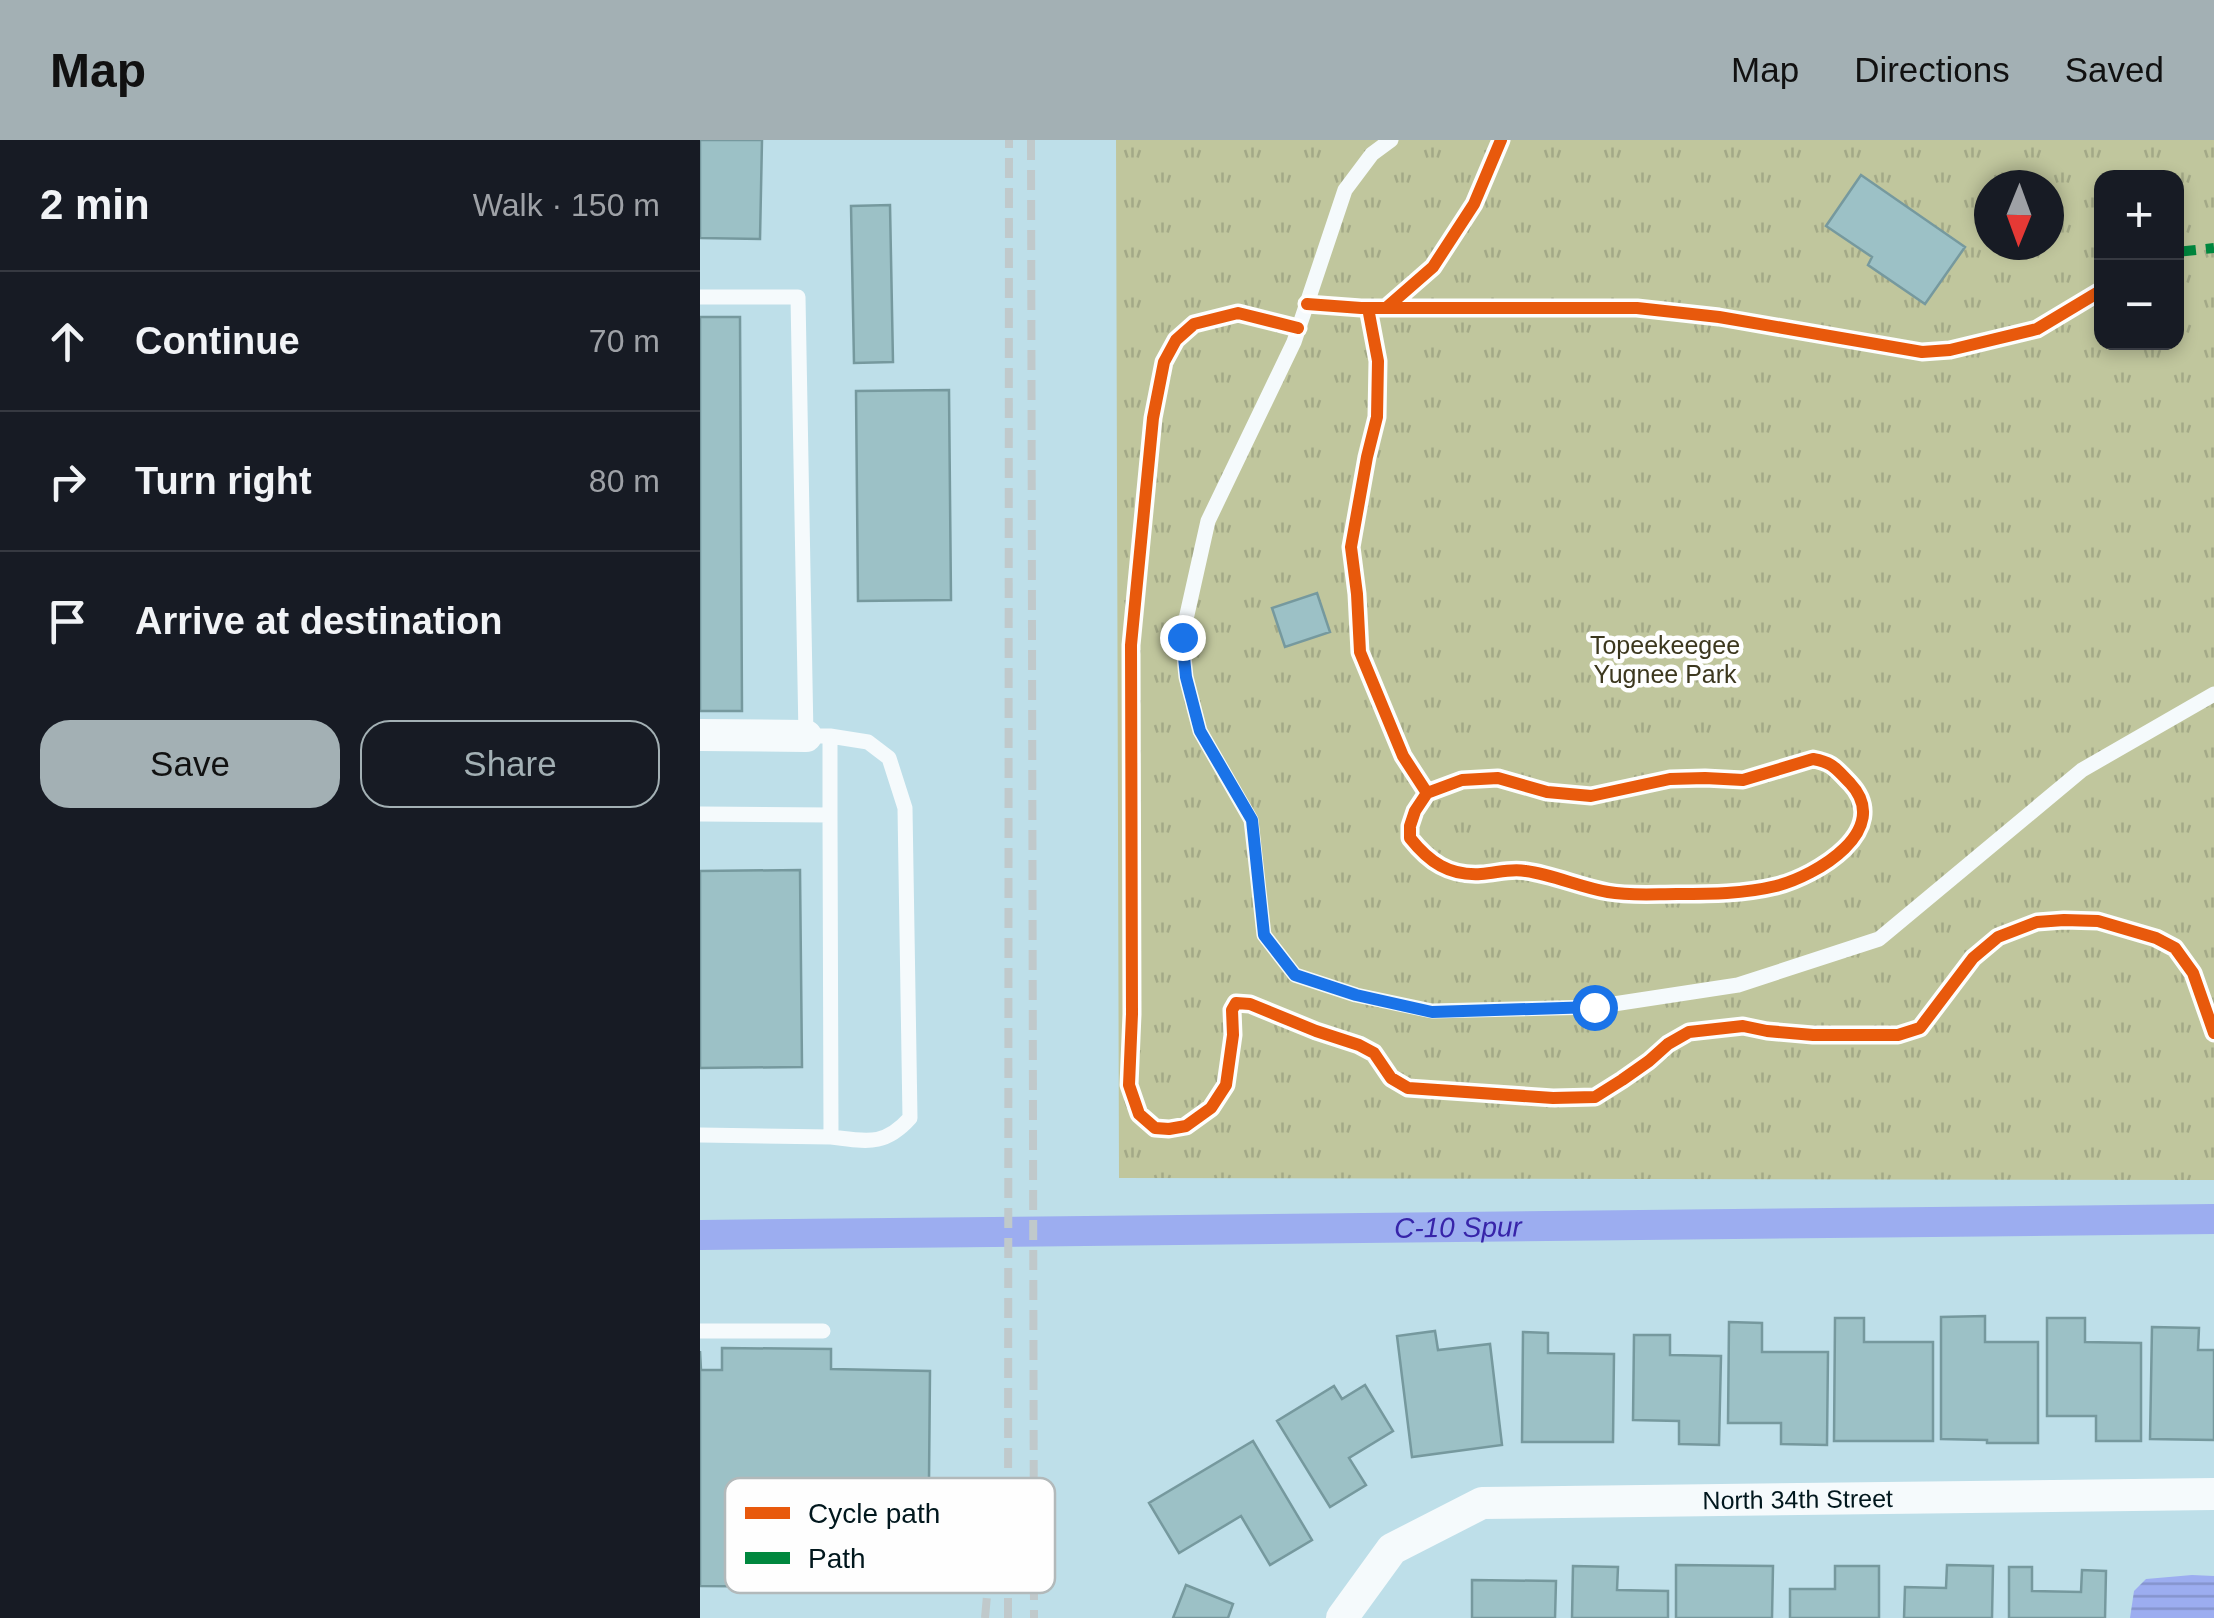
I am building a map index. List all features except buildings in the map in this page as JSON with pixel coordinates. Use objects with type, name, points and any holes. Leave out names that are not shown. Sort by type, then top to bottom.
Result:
[{"type":"street","points":[[700,736],[818,736]]},
{"type":"street","name":"North 34th Street","points":[[1342,1618],[1392,1549],[1482,1503],[2214,1494]]},
{"type":"lane","points":[[1391,140],[1372,154],[1346,190],[1294,342],[1208,521],[1182,637],[1186,677],[1200,731],[1252,820],[1264,935],[1295,975],[1356,995],[1432,1012],[1594,1007],[1738,985],[1879,939],[2082,770],[2214,694]]},
{"type":"lane","points":[[700,297],[798,296],[818,736],[830,815],[830,1137]]},
{"type":"lane","points":[[700,1135],[868,1141],[895,1135],[910,1118],[905,808],[889,758],[868,742],[818,736]]},
{"type":"lane","points":[[700,814],[830,815]]},
{"type":"lane","points":[[700,1331],[823,1332]]},
{"type":"green space","name":"Topeekeegee Yugnee Park","points":[[1116,140],[2214,140],[2214,1180],[1119,1178]]},
{"type":"water","points":[[2214,1576],[2214,1618],[2130,1618],[2134,1591],[2146,1579]]},
{"type":"waterway","name":"C-10 Spur","points":[[700,1235],[2214,1219]]},
{"type":"railway","points":[[1008,1478],[1009,140]]},
{"type":"railway","points":[[1031,140],[1034,1478]]},
{"type":"railway","points":[[985,1618],[987,1593]]},
{"type":"railway","points":[[1008,1593],[1008,1618]]},
{"type":"railway","points":[[1034,1593],[1034,1618]]},
{"type":"marked path","points":[[2184,251],[2214,248]]},
{"type":"cycle path","points":[[1386,308],[1433,267],[1474,204],[1501,140]]},
{"type":"cycle path","points":[[1307,304],[1361,308],[1637,308],[1719,317],[1922,352],[1950,350],[2037,329],[2094,295]]},
{"type":"cycle path","points":[[1368,308],[1378,361],[1377,417],[1351,547],[1360,652],[1403,756],[1427,793]]},
{"type":"cycle path","points":[[1298,328],[1238,313],[1194,324],[1176,340],[1164,362],[1153,418],[1131,645],[1129,1085],[1139,1114],[1155,1128],[1186,1126],[1211,1108],[1226,1085],[1232,1010],[1236,1003],[1250,1004],[1359,1045],[1374,1053],[1391,1078],[1408,1088],[1553,1098],[1595,1097],[1689,1032],[1743,1026],[1813,1035],[1898,1035],[1920,1028],[1973,958],[1998,937],[2037,922],[2098,921],[2156,938],[2175,948],[2193,973],[2214,1033]]},
{"type":"cycle path","points":[[1813,759],[1830,764],[1850,783],[1861,801],[1863,818],[1856,834],[1829,861],[1792,881],[1764,889],[1715,894],[1625,894],[1520,870],[1459,873],[1432,860],[1410,838],[1415,811],[1427,793],[1462,780],[1498,778],[1547,792],[1591,796],[1670,779],[1743,780],[1813,759]]},
{"type":"route","points":[[1182,637],[1186,677],[1200,731],[1252,820],[1264,935],[1295,975],[1356,995],[1432,1012],[1594,1007]]}]
